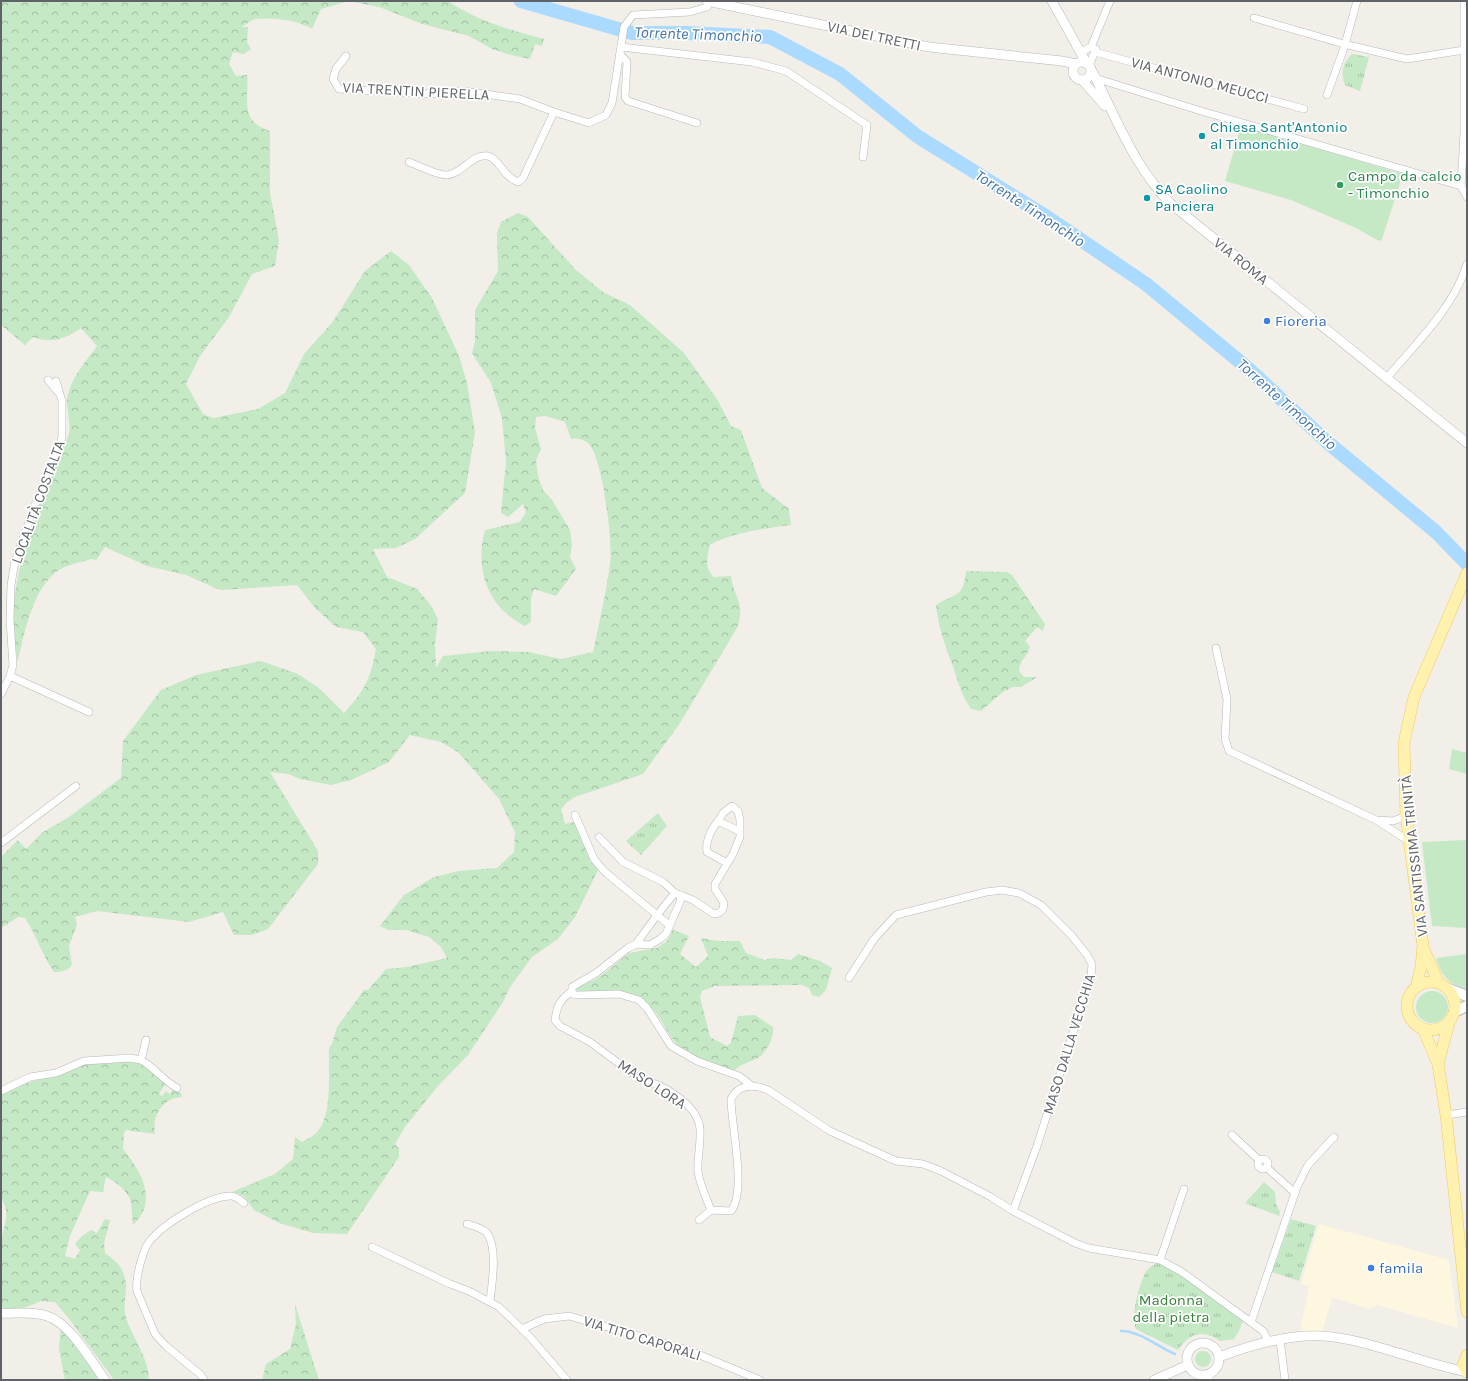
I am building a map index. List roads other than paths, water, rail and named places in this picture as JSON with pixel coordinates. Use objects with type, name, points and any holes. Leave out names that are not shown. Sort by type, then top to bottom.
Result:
[{"type":"main road","name":"VIA SANTISSIMA TRINITÀ","points":[[1448,990],[1439,983],[1430,966],[1423,946],[1406,816],[1404,743],[1414,697],[1465,582]]},
{"type":"main road","name":"VIA SANTISSIMA TRINITÀ","points":[[1423,946],[1421,967],[1416,987],[1407,999],[1406,1007],[1411,1021],[1423,1030],[1438,1064],[1446,1115],[1466,1285],[1467,1312]]},
{"type":"main road","points":[[1416,987],[1427,982],[1439,983]]},
{"type":"main road","points":[[1448,990],[1467,996]]},
{"type":"main road","points":[[1448,990],[1454,1000],[1454,1012],[1467,1006]]},
{"type":"main road","name":"VIA SANTISSIMA TRINITÀ","points":[[1438,1064],[1449,1023],[1454,1012]]},
{"type":"main road","points":[[1423,1030],[1437,1030],[1449,1023]]},
{"type":"main road","points":[[1465,1358],[1465,1369],[1467,1372]]},
{"type":"street","name":"VIA TRENTIN PIERELLA","points":[[346,56],[333,74],[333,79],[340,89],[431,94],[463,91],[520,99],[589,123],[606,116],[612,103],[624,27],[633,14],[690,12],[708,7],[709,1]]},
{"type":"street","name":"VIA DEI TRETTI","points":[[709,1],[929,47],[1044,59],[1084,71]]},
{"type":"street","name":"VIA ROMA","points":[[1052,1],[1076,46],[1084,71],[1100,99],[1117,124]]},
{"type":"street","points":[[1076,46],[1083,51],[1091,47],[1110,1]]},
{"type":"street","points":[[1328,95],[1357,1]]},
{"type":"street","points":[[1464,1],[1465,134],[1461,186],[1467,197]]},
{"type":"street","points":[[1254,18],[1344,44],[1407,59],[1464,50]]},
{"type":"street","points":[[1097,33],[1099,36],[1095,52],[1084,71],[1121,87],[1461,186]]},
{"type":"street","points":[[621,47],[752,62],[786,71],[867,125],[863,157]]},
{"type":"street","name":"VIA TRENTIN PIERELLA","points":[[621,47],[627,62],[625,97],[628,101],[697,123]]},
{"type":"street","name":"VIA ANTONIO MEUCCI","points":[[1095,52],[1304,109]]},
{"type":"street","name":"VIA ROMA","points":[[1084,71],[1100,91],[1102,91],[1117,124],[1144,173],[1170,203],[1467,443]]},
{"type":"street","points":[[1102,91],[1121,87]]},
{"type":"street","points":[[409,162],[446,176],[454,173],[481,156],[489,156],[495,159],[505,174],[518,182],[524,178],[554,112]]},
{"type":"street","points":[[1386,379],[1429,328],[1457,289],[1467,264]]},
{"type":"street","points":[[48,380],[61,396]]},
{"type":"street","name":"LOCALITÀ COSTALTA","points":[[1,694],[10,676],[13,665],[10,620],[11,585],[15,561],[33,511],[59,450],[62,437],[61,396],[56,386],[56,381]]},
{"type":"street","points":[[1216,648],[1227,699],[1225,739],[1230,751],[1376,820],[1410,842]]},
{"type":"street","points":[[10,676],[89,712]]},
{"type":"street","points":[[1,843],[76,786]]},
{"type":"street","points":[[599,837],[623,862],[663,882],[678,894],[693,900],[714,914],[719,913],[724,903],[715,889],[715,884],[727,863],[737,845],[740,837],[738,811],[732,806],[723,813],[710,832],[706,850],[727,863]]},
{"type":"street","points":[[575,815],[598,864],[614,881],[669,925]]},
{"type":"street","points":[[1376,820],[1393,821],[1406,816]]},
{"type":"street","points":[[718,821],[739,831]]},
{"type":"street","name":"MASO DALLA VECCHIA","points":[[849,978],[874,939],[896,915],[986,892],[1002,890],[1019,893],[1042,905],[1072,936],[1087,956],[1092,964],[1091,976],[1037,1146],[1013,1211]]},
{"type":"street","points":[[636,944],[650,926],[656,914],[678,894]]},
{"type":"street","points":[[636,944],[650,945],[666,934],[680,902],[678,894]]},
{"type":"street","name":"MASO LORA","points":[[636,944],[616,956],[596,973],[576,984],[572,991],[561,999],[556,1011],[555,1020],[560,1026],[590,1042],[640,1079],[650,1081],[674,1094],[691,1109],[699,1121],[700,1156],[698,1172],[711,1210]]},
{"type":"street","points":[[572,991],[574,995],[619,994],[639,1000],[647,1008],[671,1046],[697,1061],[738,1076],[752,1086]]},
{"type":"street","points":[[141,1060],[146,1040]]},
{"type":"street","points":[[1,1091],[30,1077],[56,1073],[84,1061],[130,1058],[141,1060],[154,1067],[170,1084],[177,1088]]},
{"type":"street","points":[[699,1220],[711,1210],[731,1211],[737,1204],[737,1155],[731,1099],[734,1093],[740,1088],[757,1086],[768,1090],[816,1123],[842,1137],[896,1161],[923,1164],[941,1171],[1075,1243],[1089,1248],[1160,1260],[1182,1272],[1263,1331],[1269,1342]]},
{"type":"street","points":[[1446,1115],[1467,1112]]},
{"type":"street","points":[[1232,1136],[1259,1160],[1259,1167],[1264,1169],[1266,1167],[1295,1193]]},
{"type":"street","points":[[1251,1322],[1295,1193],[1304,1172],[1334,1137]]},
{"type":"street","points":[[1160,1260],[1184,1189]]},
{"type":"street","points":[[204,1380],[201,1375],[166,1346],[155,1334],[137,1291],[136,1286],[140,1263],[143,1252],[158,1233],[210,1200],[230,1196],[236,1197],[244,1203]]},
{"type":"street","points":[[467,1224],[478,1227],[486,1233],[490,1240],[493,1258],[490,1301]]},
{"type":"street","points":[[372,1247],[490,1301],[499,1307],[522,1329],[567,1380]]},
{"type":"street","points":[[1,1313],[35,1313],[48,1316],[61,1324],[74,1337],[104,1380]]},
{"type":"street","name":"VIA TITO CAPORALI","points":[[522,1329],[544,1319],[569,1316],[688,1350],[760,1380]]},
{"type":"street","points":[[1219,1357],[1269,1342],[1323,1336],[1345,1340],[1441,1367],[1467,1372]]},
{"type":"street","points":[[1280,1340],[1285,1380]]},
{"type":"street","points":[[1199,1343],[1209,1344],[1214,1347],[1219,1357],[1217,1367],[1209,1377],[1194,1372],[1188,1365],[1187,1354],[1190,1349],[1199,1343]]},
{"type":"street","points":[[1441,1367],[1455,1365],[1465,1358]]},
{"type":"street","points":[[1154,1380],[1188,1365]]},
{"type":"waterway","name":"Torrente Timonchio","points":[[521,1],[632,33],[687,33],[770,37],[840,74],[917,136],[1047,217],[1146,284],[1251,371],[1326,441],[1436,532],[1467,564]]},
{"type":"waterway","points":[[1121,1331],[1142,1336],[1175,1354]]},
{"type":"place","name":"Chiesa Sant'Antonio al Timonchio","points":[[1202,136]]},
{"type":"place","name":"Campo da calcio - Timonchio","points":[[1340,185]]},
{"type":"place","name":"SA Caolino Panciera","points":[[1147,198]]},
{"type":"place","name":"Fioreria","points":[[1267,321]]},
{"type":"place","name":"famila","points":[[1371,1268]]},
{"type":"park label","name":"Madonna della pietra","points":[[1171,1308]]}]
